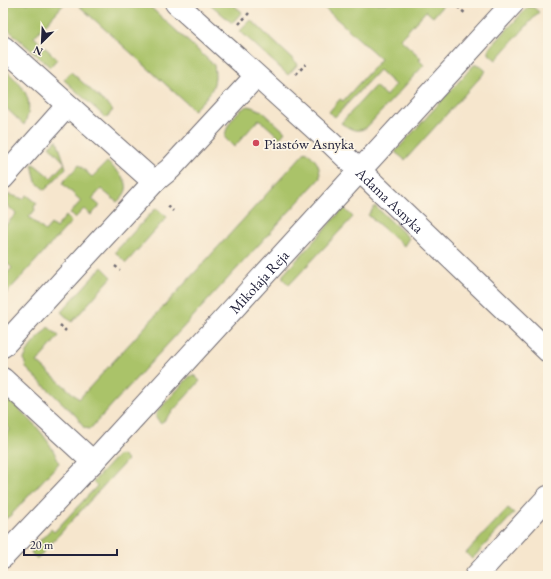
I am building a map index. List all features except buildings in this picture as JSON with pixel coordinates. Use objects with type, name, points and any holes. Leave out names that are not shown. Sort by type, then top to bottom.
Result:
[{"type":"street","name":"Adama Asnyka","points":[[176,3],[359,170],[380,192],[548,351]]},
{"type":"street","name":"Mikołaja Reja","points":[[3,557],[93,462],[513,3]]},
{"type":"street","points":[[3,47],[154,182]]},
{"type":"street","points":[[3,346],[154,182],[170,169],[256,76]]},
{"type":"street","points":[[3,178],[68,106]]},
{"type":"street","points":[[3,379],[93,462]]},
{"type":"street","points":[[476,576],[548,497]]},
{"type":"path","points":[[453,3],[467,16]]},
{"type":"path","points":[[3,427],[7,430],[3,434]]},
{"type":"green space","points":[[3,3],[65,3],[34,37],[57,59],[50,67],[3,25]]},
{"type":"green space","points":[[76,3],[146,3],[214,65],[215,80],[208,95],[194,110]]},
{"type":"green space","points":[[209,3],[231,3],[242,12],[232,23]]},
{"type":"green space","points":[[319,3],[445,3],[433,17],[426,11],[400,39],[421,58],[419,60],[424,65],[366,128],[353,130],[341,123],[375,86],[386,96],[395,85],[379,70],[335,117],[329,112],[340,99],[343,101],[381,59]]},
{"type":"green space","points":[[528,7],[533,7],[539,12],[496,60],[489,54],[489,49]]},
{"type":"green space","points":[[251,20],[298,64],[288,75],[240,31]]},
{"type":"green space","points":[[474,65],[479,65],[486,71],[405,160],[395,152]]},
{"type":"green space","points":[[3,68],[21,86],[28,99],[28,115],[24,125],[3,105]]},
{"type":"green space","points":[[71,72],[113,110],[106,118],[64,80]]},
{"type":"green space","points":[[249,106],[262,111],[285,132],[280,138],[259,119],[234,147],[225,138],[227,128],[232,119],[236,114]]},
{"type":"green space","points":[[57,140],[64,162],[49,146]]},
{"type":"green space","points":[[306,151],[317,163],[320,178],[90,429],[84,428],[77,417],[26,368],[24,359],[30,347],[48,327],[59,336],[37,362],[79,399]]},
{"type":"green space","points":[[107,162],[125,180],[126,190],[123,196],[117,202],[101,189],[92,199],[100,206],[91,215],[84,209],[75,218],[70,213],[81,201],[62,183],[79,165],[92,177]]},
{"type":"green space","points":[[65,163],[66,168],[45,190],[36,182],[32,164],[51,178]]},
{"type":"green space","points":[[3,195],[11,195],[23,199],[27,195],[37,203],[34,207],[35,210],[29,217],[45,231],[51,224],[56,228],[66,216],[71,222],[3,297],[3,277],[12,268],[3,259],[3,228],[16,214],[3,201]]},
{"type":"green space","points":[[375,206],[409,238],[404,246],[368,215]]},
{"type":"green space","points":[[156,208],[167,217],[126,263],[115,252]]},
{"type":"green space","points":[[344,208],[353,217],[289,285],[283,279],[283,275]]},
{"type":"green space","points":[[102,267],[112,277],[72,322],[61,312]]},
{"type":"green space","points":[[190,376],[195,376],[200,381],[161,424],[156,418],[156,413]]},
{"type":"green space","points":[[3,395],[43,434],[59,463],[10,516],[3,520],[3,436],[10,429],[3,423]]},
{"type":"green space","points":[[122,455],[127,460],[37,559],[32,554],[31,550],[51,529],[54,532],[97,486],[93,482],[117,456]]},
{"type":"green space","points":[[508,508],[514,513],[472,559],[466,553]]},
{"type":"place","name":"Piastów Asnyka","points":[[256,143]]}]
